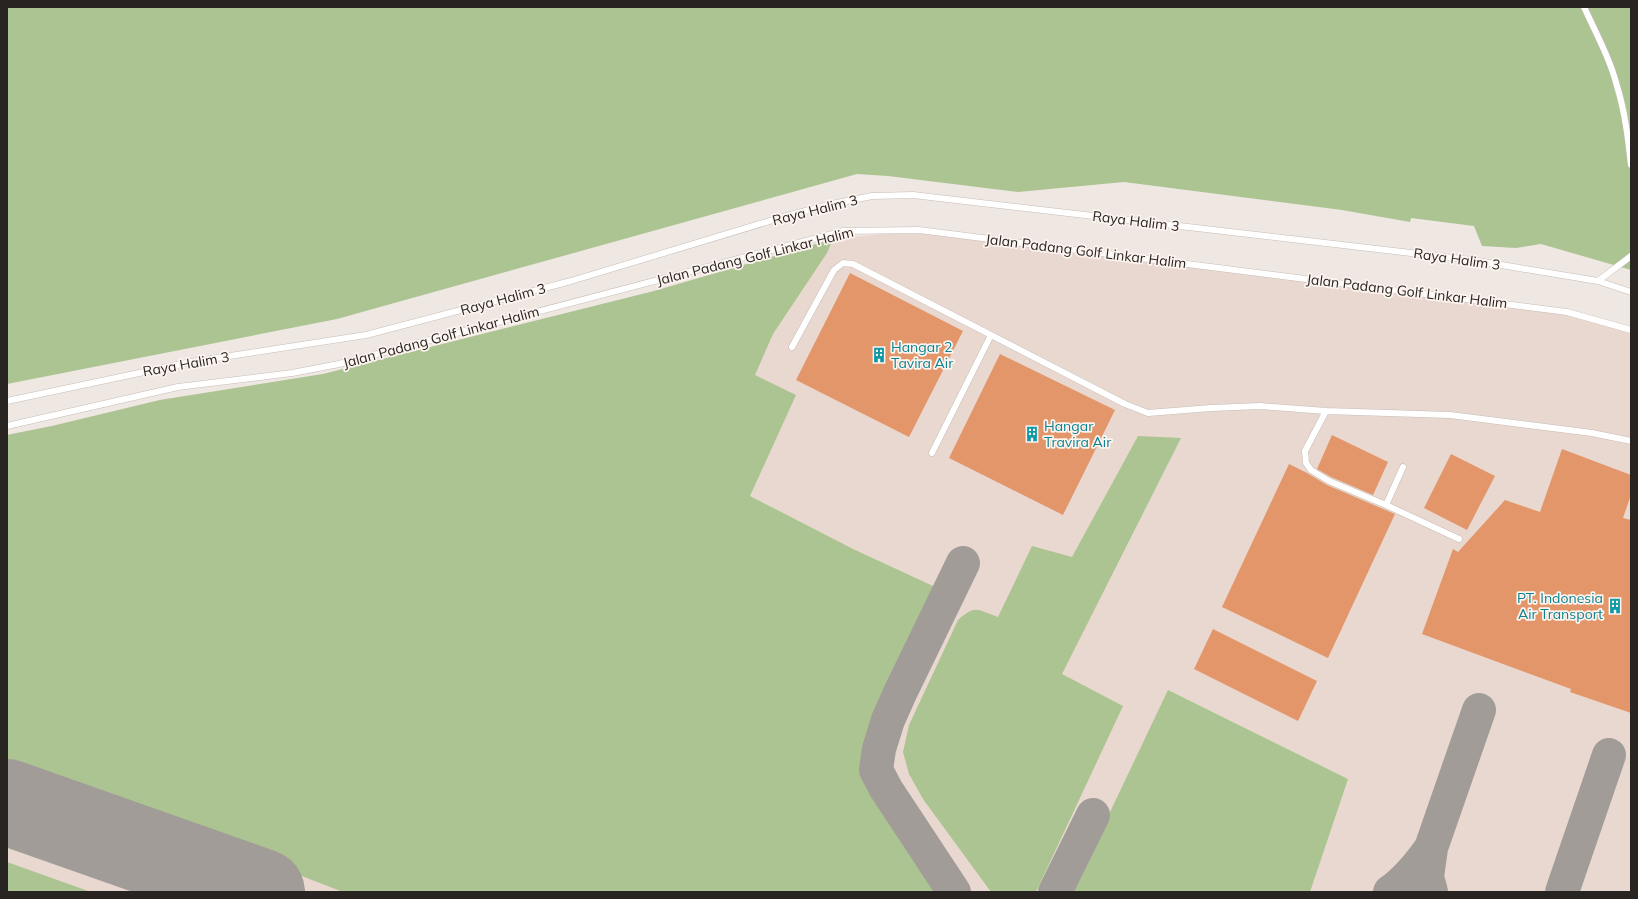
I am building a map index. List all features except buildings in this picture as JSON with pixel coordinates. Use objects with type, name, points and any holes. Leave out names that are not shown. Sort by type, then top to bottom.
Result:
[{"type":"lane","points":[[1584,7],[1603,48],[1617,85],[1628,132],[1631,165]]},
{"type":"lane","name":"Raya Halim 3","points":[[7,401],[191,362],[366,335],[571,281],[783,217],[832,204],[872,196],[913,195],[1456,258],[1598,281],[1631,292]]},
{"type":"lane","name":"Jalan Padang Golf Linkar Halim","points":[[7,426],[178,387],[292,373],[338,364],[844,231],[919,230],[1567,312],[1631,330]]},
{"type":"lane","points":[[1598,281],[1631,256]]},
{"type":"lane","points":[[792,347],[834,270],[843,263],[853,264],[1125,404],[1148,413],[1260,406],[1450,415],[1592,432],[1631,440]]},
{"type":"lane","points":[[932,453],[991,335]]},
{"type":"lane","points":[[1326,410],[1305,451],[1306,463],[1311,470],[1328,481],[1386,505],[1459,539]]},
{"type":"lane","points":[[1386,505],[1403,467]]},
{"type":"shaded area","points":[[893,233],[925,234],[973,239],[1341,281],[1424,297],[1584,315],[1631,333],[1631,892],[7,892],[7,435],[52,426],[160,400],[323,374],[654,291],[833,239]]},
{"type":"green space","points":[[7,7],[1631,7],[1631,270],[1541,244],[1516,248],[1482,246],[1474,226],[1411,218],[1410,222],[1342,210],[1124,182],[1018,192],[888,176],[857,174],[337,319],[7,384]]},
{"type":"green space","points":[[833,239],[827,253],[773,334],[755,375],[796,395],[750,496],[853,549],[946,592],[942,607],[908,676],[879,749],[876,769],[886,789],[957,892],[343,892],[7,762],[7,435],[52,426],[160,400],[323,374],[654,291]]},
{"type":"green space","points":[[1138,436],[1181,438],[1062,674],[1123,706],[1036,892],[991,892],[923,799],[909,774],[903,752],[909,725],[958,620],[973,610],[998,617],[1032,546],[1072,557]]},
{"type":"green space","points":[[1168,690],[1348,779],[1310,892],[1072,892]]},
{"type":"green space","points":[[7,862],[91,892],[7,892]]},
{"type":"taxiway","points":[[954,892],[886,789],[876,770],[879,749],[888,720],[963,563]]},
{"type":"taxiway","points":[[1431,892],[1427,877],[1431,848],[1479,710]]},
{"type":"taxiway","points":[[1562,892],[1609,755]]},
{"type":"taxiway","points":[[1055,892],[1093,815]]},
{"type":"taxiway","points":[[1390,892],[1412,872],[1431,848]]},
{"type":"taxiway","points":[[239,884],[249,892]]},
{"type":"runway","points":[[7,802],[262,892]]},
{"type":"place","name":"Hangar 2 Tavira Air","points":[[879,355]]},
{"type":"place","name":"Hangar Travira Air","points":[[1032,434]]},
{"type":"place","name":"PT. Indonesia Air Transport","points":[[1615,606]]}]
